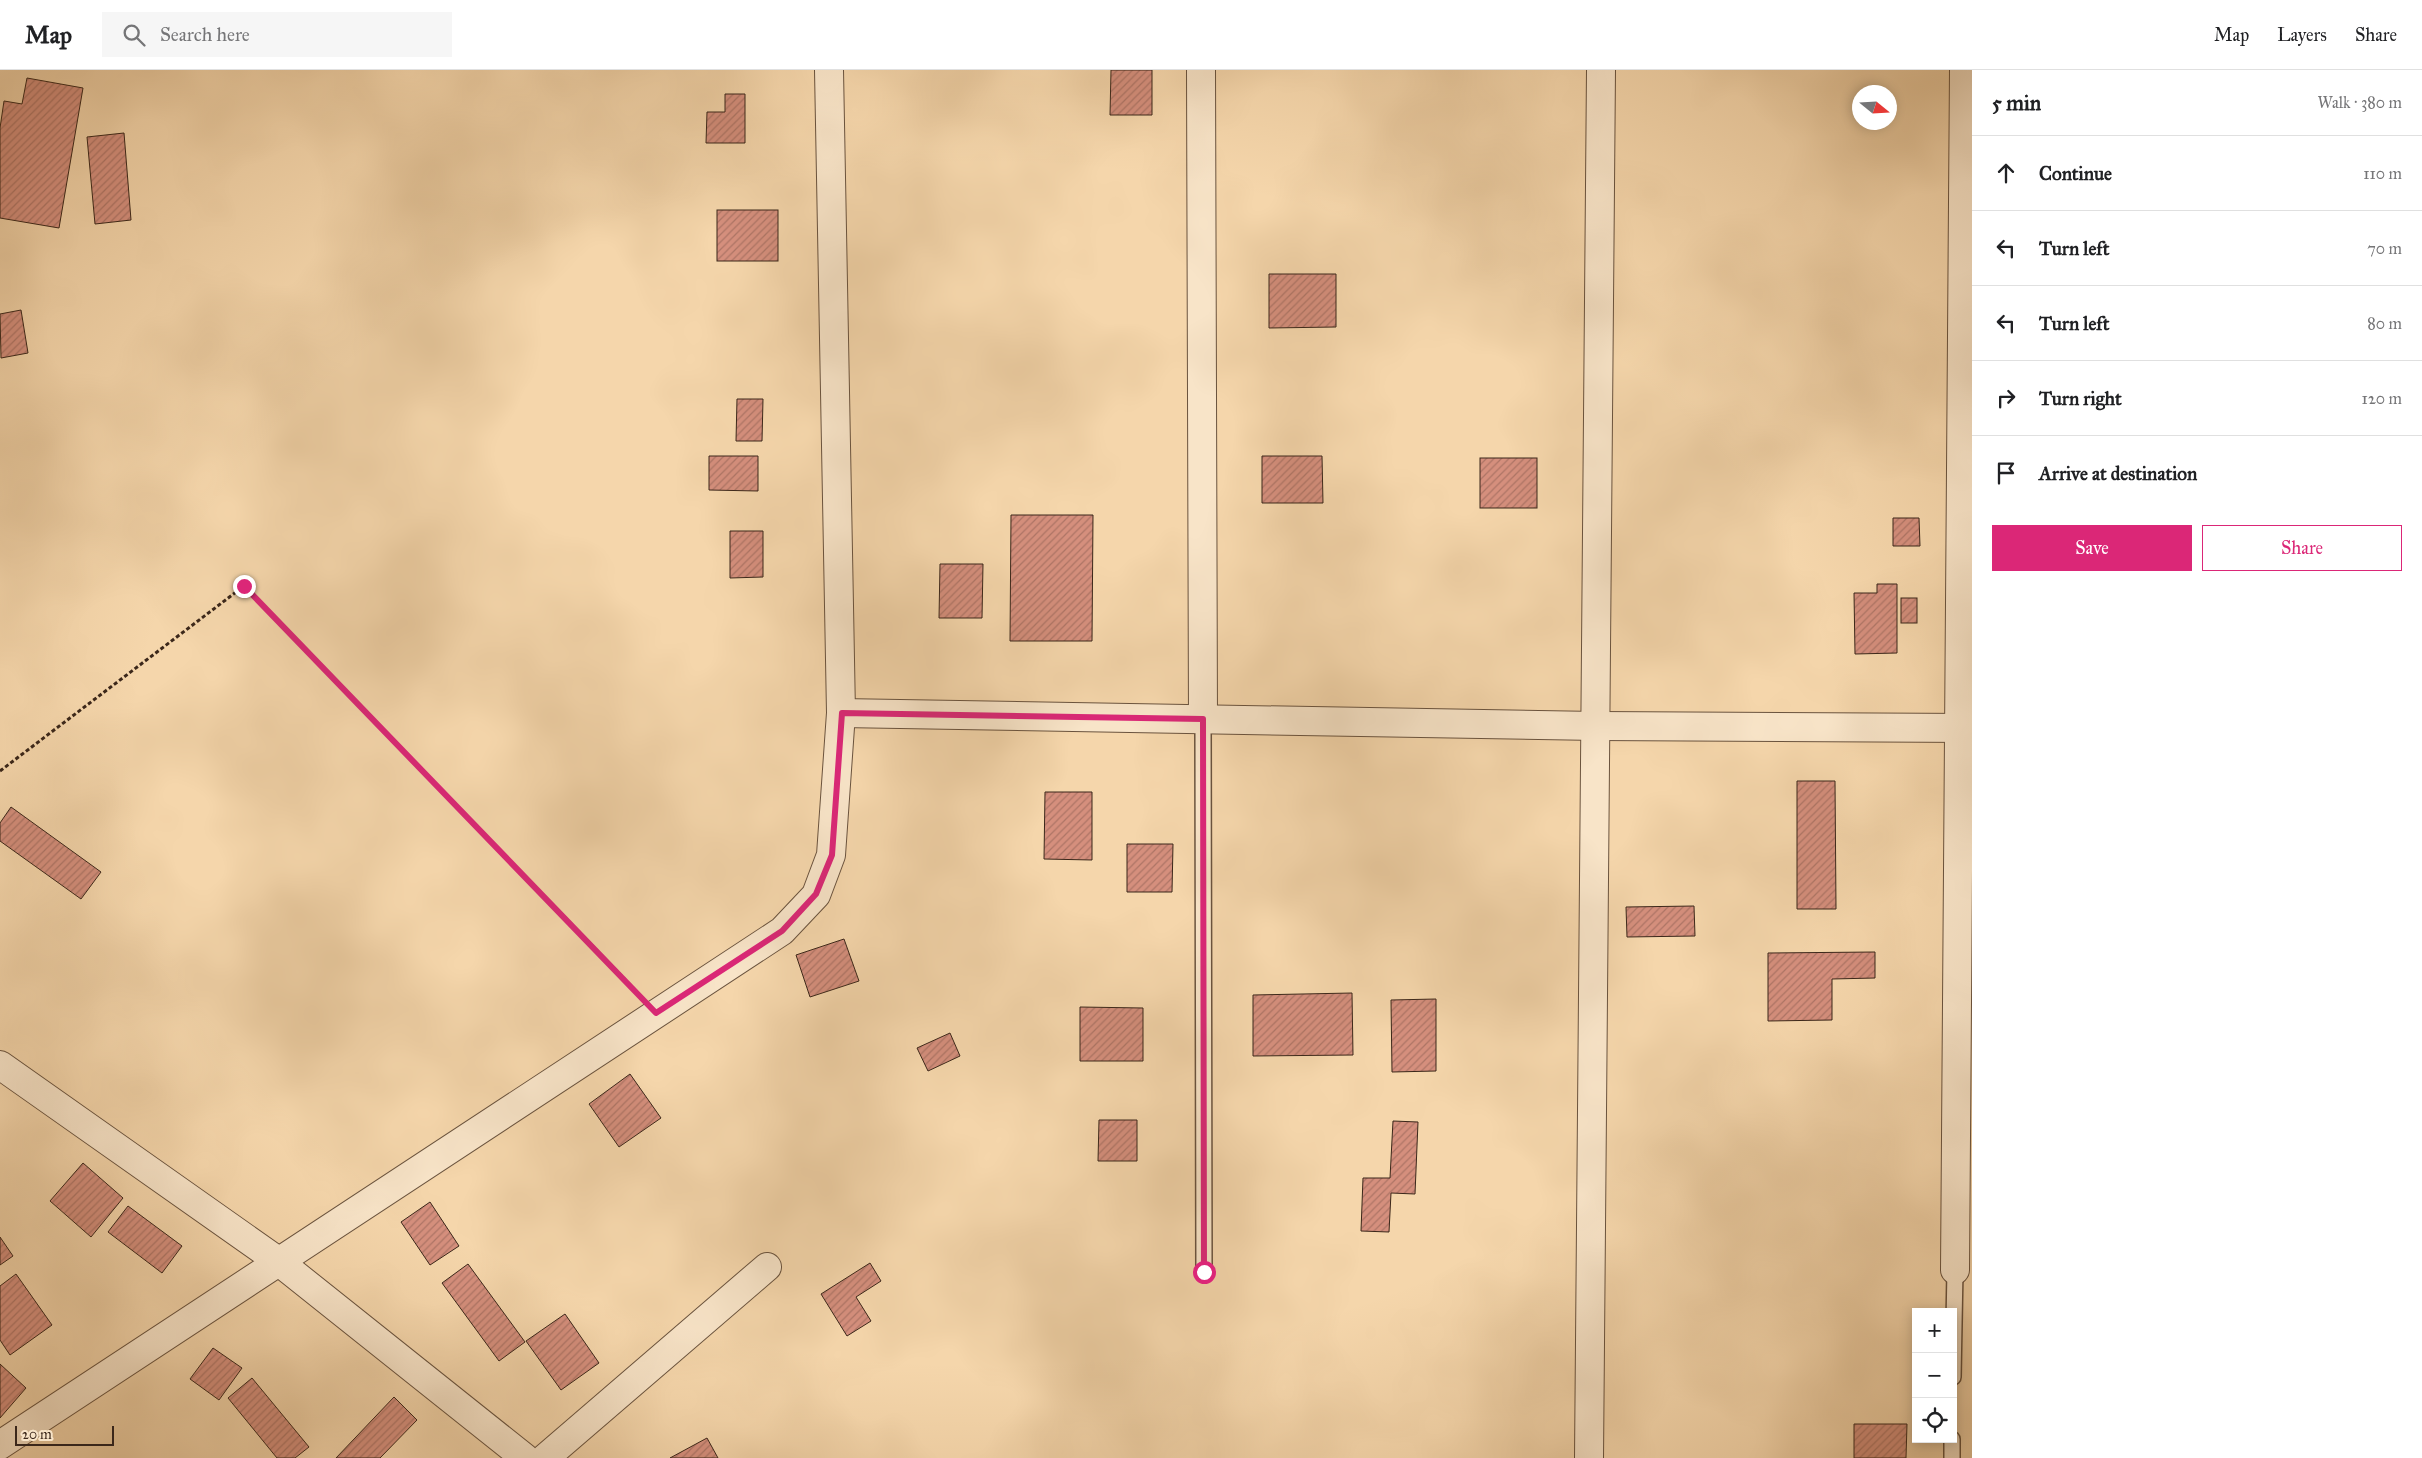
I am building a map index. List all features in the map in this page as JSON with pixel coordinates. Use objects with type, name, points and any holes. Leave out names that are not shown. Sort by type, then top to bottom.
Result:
[{"type":"street","points":[[0,1445],[782,931],[816,894],[832,855],[842,713],[829,70]]},
{"type":"street","points":[[1201,70],[1203,719]]},
{"type":"street","points":[[1589,1458],[1597,726],[1601,70]]},
{"type":"street","points":[[1955,1270],[1964,1106],[1966,728],[1964,70]]},
{"type":"street","points":[[842,713],[1597,726],[1966,728]]},
{"type":"street","points":[[0,1065],[278,1261],[526,1458]]},
{"type":"street","points":[[545,1458],[767,1267]]},
{"type":"lane","points":[[1203,719],[1204,1272]]},
{"type":"lane","points":[[1953,1353],[1955,1270]]},
{"type":"lane","points":[[1952,1443],[1952,1458]]},
{"type":"path","points":[[0,771],[244,586],[656,1013]]},
{"type":"building","points":[[1111,70],[1152,70],[1152,115],[1110,115]]},
{"type":"building","points":[[27,78],[83,88],[59,228],[0,218],[0,128],[4,101],[22,104]]},
{"type":"building","points":[[725,94],[745,94],[745,143],[706,143],[707,112],[725,112]]},
{"type":"building","points":[[124,133],[131,220],[95,224],[87,137]]},
{"type":"building","points":[[717,210],[778,210],[778,261],[717,261]]},
{"type":"building","points":[[1269,274],[1336,274],[1336,327],[1269,328]]},
{"type":"building","points":[[21,310],[28,353],[1,358],[0,314]]},
{"type":"building","points":[[737,399],[763,399],[762,441],[736,441]]},
{"type":"building","points":[[709,456],[758,456],[758,491],[709,490]]},
{"type":"building","points":[[1262,456],[1322,456],[1323,503],[1262,503]]},
{"type":"building","points":[[1480,458],[1537,458],[1537,508],[1480,508]]},
{"type":"building","points":[[1011,515],[1093,515],[1092,641],[1010,641]]},
{"type":"building","points":[[1893,518],[1919,518],[1920,546],[1893,546]]},
{"type":"building","points":[[730,531],[763,531],[763,577],[730,578]]},
{"type":"building","points":[[940,564],[983,564],[982,618],[939,618]]},
{"type":"building","points":[[1877,584],[1897,584],[1897,653],[1855,654],[1854,593],[1877,593]]},
{"type":"building","points":[[1901,598],[1917,598],[1917,623],[1901,623]]},
{"type":"building","points":[[1797,781],[1835,781],[1836,909],[1797,909]]},
{"type":"building","points":[[1045,792],[1092,792],[1092,860],[1044,859]]},
{"type":"building","points":[[11,807],[101,872],[81,899],[0,841],[0,823]]},
{"type":"building","points":[[1127,844],[1173,844],[1172,892],[1127,892]]},
{"type":"building","points":[[1694,906],[1695,936],[1627,937],[1626,907]]},
{"type":"building","points":[[844,939],[859,981],[810,997],[796,955]]},
{"type":"building","points":[[1875,952],[1875,978],[1832,979],[1832,1020],[1768,1021],[1768,953]]},
{"type":"building","points":[[1352,993],[1353,1055],[1253,1056],[1253,995]]},
{"type":"building","points":[[1436,999],[1436,1071],[1392,1072],[1391,1000]]},
{"type":"building","points":[[1080,1007],[1143,1008],[1143,1061],[1080,1061]]},
{"type":"building","points":[[950,1033],[960,1056],[928,1071],[917,1048]]},
{"type":"building","points":[[630,1074],[661,1118],[619,1147],[589,1104]]},
{"type":"building","points":[[1099,1120],[1137,1120],[1137,1161],[1098,1161]]},
{"type":"building","points":[[1393,1121],[1418,1122],[1415,1194],[1391,1193],[1389,1232],[1361,1231],[1363,1178],[1390,1178]]},
{"type":"building","points":[[83,1163],[123,1198],[91,1237],[50,1201]]},
{"type":"building","points":[[430,1202],[459,1246],[430,1265],[401,1222]]},
{"type":"building","points":[[128,1206],[182,1246],[162,1273],[108,1232]]},
{"type":"building","points":[[0,1237],[13,1256],[0,1265]]},
{"type":"building","points":[[870,1263],[881,1281],[856,1297],[871,1321],[847,1336],[821,1294]]},
{"type":"building","points":[[468,1264],[525,1342],[499,1361],[442,1283]]},
{"type":"building","points":[[16,1274],[52,1325],[10,1355],[0,1340],[0,1286]]},
{"type":"building","points":[[565,1314],[599,1363],[561,1390],[526,1341]]},
{"type":"building","points":[[213,1348],[242,1368],[219,1400],[190,1379]]},
{"type":"building","points":[[0,1364],[26,1388],[0,1418]]},
{"type":"building","points":[[252,1378],[309,1447],[295,1458],[277,1458],[228,1398]]},
{"type":"building","points":[[394,1397],[417,1420],[380,1458],[336,1458]]},
{"type":"building","points":[[1854,1424],[1907,1424],[1906,1458],[1854,1458]]},
{"type":"building","points":[[707,1438],[718,1458],[670,1458]]},
{"type":"route","points":[[244,586],[656,1013],[782,931],[816,894],[832,855],[842,713],[1203,719],[1204,1272]]}]
